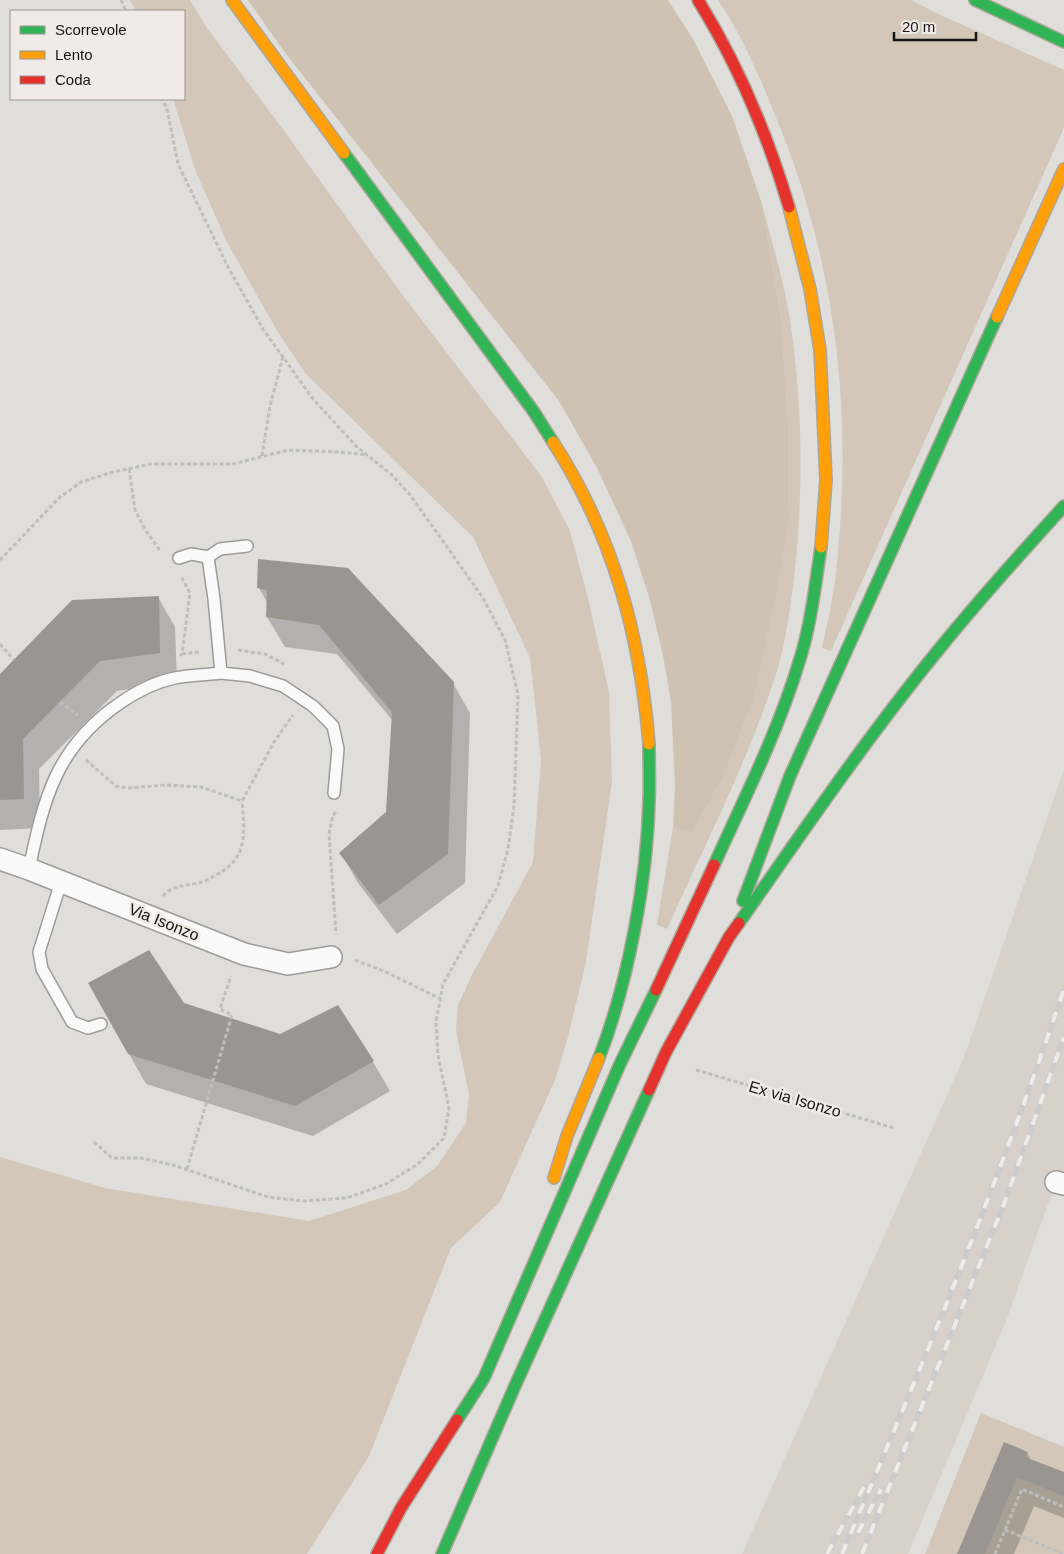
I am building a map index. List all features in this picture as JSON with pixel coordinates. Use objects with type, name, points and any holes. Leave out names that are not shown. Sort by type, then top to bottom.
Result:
[{"type":"highway","points":[[232,0],[538,419],[563,456],[587,499],[626,600],[638,649],[647,705],[650,761],[650,822],[642,887],[621,984],[605,1040],[567,1137],[552,1185]]},
{"type":"highway","points":[[377,1554],[401,1508],[484,1378],[620,1064],[697,904],[786,703],[800,660],[813,603],[821,546],[826,480],[820,350],[810,289],[797,234],[780,176],[759,117],[736,68],[698,0]]},
{"type":"highway","points":[[975,0],[1064,42]]},
{"type":"highway","points":[[729,937],[790,776],[1064,169]]},
{"type":"highway","points":[[442,1554],[514,1388],[666,1052],[729,937],[858,754],[939,649],[1011,564],[1064,506]]},
{"type":"highway","points":[[514,1309],[543,1214]]},
{"type":"street","name":"Via Isonzo","points":[[0,860],[29,869],[244,954],[288,964],[334,948]]},
{"type":"lane","points":[[180,558],[191,554],[208,557],[220,549],[247,546]]},
{"type":"lane","points":[[208,557],[214,599],[220,673]]},
{"type":"lane","points":[[29,869],[40,819],[55,776],[78,740],[102,716],[139,690],[174,678],[220,673],[250,676],[283,686],[313,706],[333,726],[338,748],[334,793]]},
{"type":"lane","points":[[61,882],[39,952],[42,969],[72,1022],[88,1028],[101,1024]]},
{"type":"path","points":[[94,1142],[112,1158],[141,1158],[187,1169],[268,1197],[302,1202],[347,1198],[386,1184],[418,1164],[444,1138],[448,1108],[438,1055],[436,1022],[443,984],[498,886],[508,850],[514,806],[518,694],[505,640],[483,598],[411,496],[392,475],[356,446],[313,399],[263,329],[228,267],[178,164],[167,109],[162,100]]},
{"type":"path","points":[[262,456],[270,406],[283,357]]},
{"type":"path","points":[[0,560],[59,498],[81,482],[128,468],[151,464],[233,464],[288,450],[368,455]]},
{"type":"path","points":[[128,468],[135,510],[146,531],[165,558]]},
{"type":"path","points":[[176,571],[190,593],[182,654]]},
{"type":"path","points":[[0,644],[14,660]]},
{"type":"path","points":[[177,658],[182,654],[234,650],[265,654],[290,666]]},
{"type":"path","points":[[150,916],[158,901],[170,888],[202,882],[222,872],[237,860],[244,839],[242,801],[274,742],[304,700]]},
{"type":"path","points":[[60,702],[82,719]]},
{"type":"path","points":[[72,748],[116,786],[128,788],[167,785],[202,787],[242,801]]},
{"type":"path","points":[[334,948],[329,834],[333,815],[338,808]]},
{"type":"path","points":[[187,1169],[232,1015],[220,1009],[231,975]]},
{"type":"path","name":"Ex via Isonzo","points":[[696,1070],[894,1128]]},
{"type":"path","points":[[995,1554],[1022,1489],[1064,1506]]},
{"type":"path","points":[[1005,1530],[1064,1554]]},
{"type":"shaded area","points":[[130,0],[190,0],[207,28],[285,132],[398,289],[542,477],[570,531],[588,598],[609,692],[612,781],[586,962],[568,1037],[555,1080],[500,1202],[451,1248],[369,1456],[307,1554],[0,1554],[0,1157],[105,1188],[309,1221],[406,1190],[437,1166],[466,1123],[469,1094],[456,1031],[458,1005],[472,975],[533,862],[541,760],[530,658],[473,537],[306,374],[276,329],[227,242],[196,172],[173,100],[185,100],[185,10],[135,10]]},
{"type":"shaded area","points":[[248,0],[668,0],[693,39],[732,116],[762,204],[780,311],[788,418],[789,522],[755,693],[723,776],[692,832],[673,827],[675,785],[671,702],[663,655],[649,597],[631,541],[597,468],[559,401],[283,50]]},
{"type":"shaded area","points":[[718,0],[911,0],[1064,70],[1064,128],[831,651],[822,648],[835,581],[842,461],[841,402],[836,344],[827,286],[814,229],[775,115],[749,56]]},
{"type":"shaded area","points":[[762,204],[789,314],[797,380],[801,479],[792,590],[783,649],[766,704],[726,802],[667,929],[657,925],[673,827],[692,831],[789,522],[788,418],[780,311]]},
{"type":"shaded area","points":[[1064,769],[1064,1184],[1056,1182],[1006,1321],[908,1554],[742,1554],[964,1057]]},
{"type":"shaded area","points":[[981,1413],[1064,1447],[1064,1554],[925,1554]]},
{"type":"building","points":[[258,559],[348,568],[454,682],[448,854],[379,905],[339,853],[386,812],[392,712],[319,625],[266,617],[267,590],[257,588]]},
{"type":"building","points":[[159,596],[160,653],[100,661],[23,739],[24,799],[0,800],[0,674],[72,600]]},
{"type":"building","points":[[149,950],[184,1003],[280,1034],[338,1005],[374,1061],[295,1106],[128,1054],[88,983]]},
{"type":"building","points":[[1004,1442],[1028,1452],[1025,1457],[1064,1472],[1064,1496],[1017,1477],[985,1554],[957,1554]]},
{"type":"railway","points":[[842,1554],[930,1344],[986,1203],[1064,989]]},
{"type":"railway","points":[[862,1554],[1004,1204],[1064,1037]]},
{"type":"railway","points":[[827,1554],[864,1487]]},
{"type":"railway","points":[[858,1533],[881,1489]]},
{"type":"traffic: fast","points":[[975,0],[1064,42]]},
{"type":"traffic: fast","points":[[344,153],[534,412],[553,442]]},
{"type":"traffic: fast","points":[[743,901],[790,776],[997,317]]},
{"type":"traffic: fast","points":[[739,923],[837,784],[913,681],[1017,558],[1064,506]]},
{"type":"traffic: fast","points":[[714,865],[760,765],[791,688],[807,634],[821,547]]},
{"type":"traffic: fast","points":[[599,1058],[619,998],[640,898],[647,832],[649,744]]},
{"type":"traffic: fast","points":[[457,1420],[484,1378],[620,1064],[656,990]]},
{"type":"traffic: fast","points":[[442,1554],[514,1388],[649,1090]]},
{"type":"traffic: slow","points":[[232,0],[344,153]]},
{"type":"traffic: slow","points":[[997,317],[1064,169]]},
{"type":"traffic: slow","points":[[789,207],[810,289],[820,350],[826,480],[821,547]]},
{"type":"traffic: slow","points":[[553,442],[574,477],[592,513],[620,587],[639,663],[649,744]]},
{"type":"traffic: slow","points":[[554,1178],[567,1136],[599,1058]]},
{"type":"traffic: jam","points":[[698,0],[713,25],[751,100],[789,207]]},
{"type":"traffic: jam","points":[[656,990],[714,865]]},
{"type":"traffic: jam","points":[[649,1090],[666,1052],[729,937],[739,923]]},
{"type":"traffic: jam","points":[[377,1554],[401,1508],[457,1420]]}]
